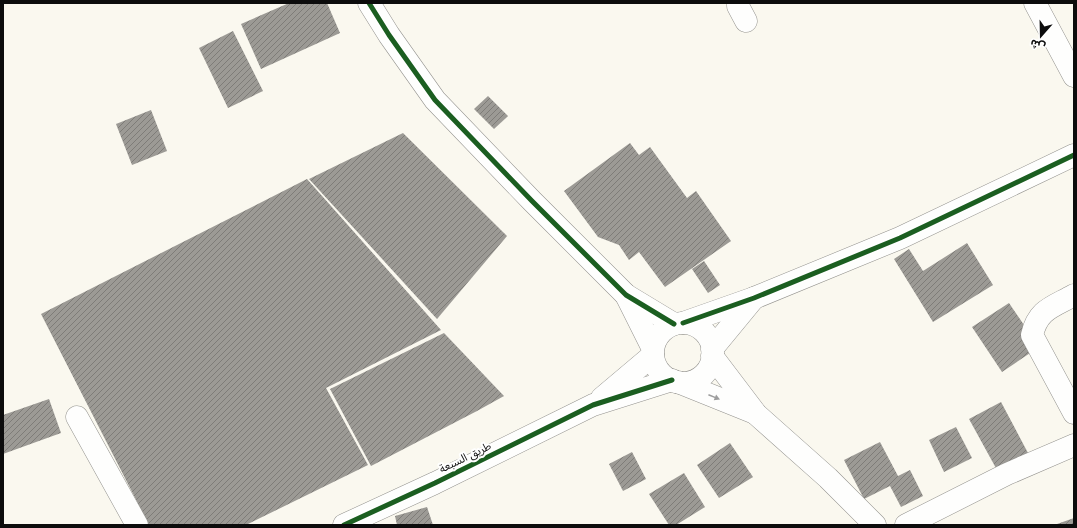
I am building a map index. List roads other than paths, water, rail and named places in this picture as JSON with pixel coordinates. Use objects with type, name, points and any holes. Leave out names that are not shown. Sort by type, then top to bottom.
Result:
[{"type":"street","points":[[369,3],[389,36],[435,100],[532,201],[626,295],[678,324],[692,324],[706,334],[710,341],[712,352],[756,414],[828,478],[875,525]]},
{"type":"street","points":[[1034,3],[1074,76]]},
{"type":"street","points":[[593,405],[653,352],[655,340],[666,328],[754,298],[900,238],[1074,155]]},
{"type":"street","points":[[1074,294],[1041,313],[1034,325],[1032,335],[1074,413]]},
{"type":"street","points":[[626,295],[653,352],[655,363],[664,376],[756,414]]},
{"type":"street","points":[[593,405],[675,381],[688,382],[697,379],[707,369],[712,352],[754,298]]},
{"type":"street","name":"طريق السبعة","points":[[353,523],[593,405]]},
{"type":"street","points":[[77,417],[137,525]]},
{"type":"street","points":[[906,525],[1007,474],[1072,450]]}]
